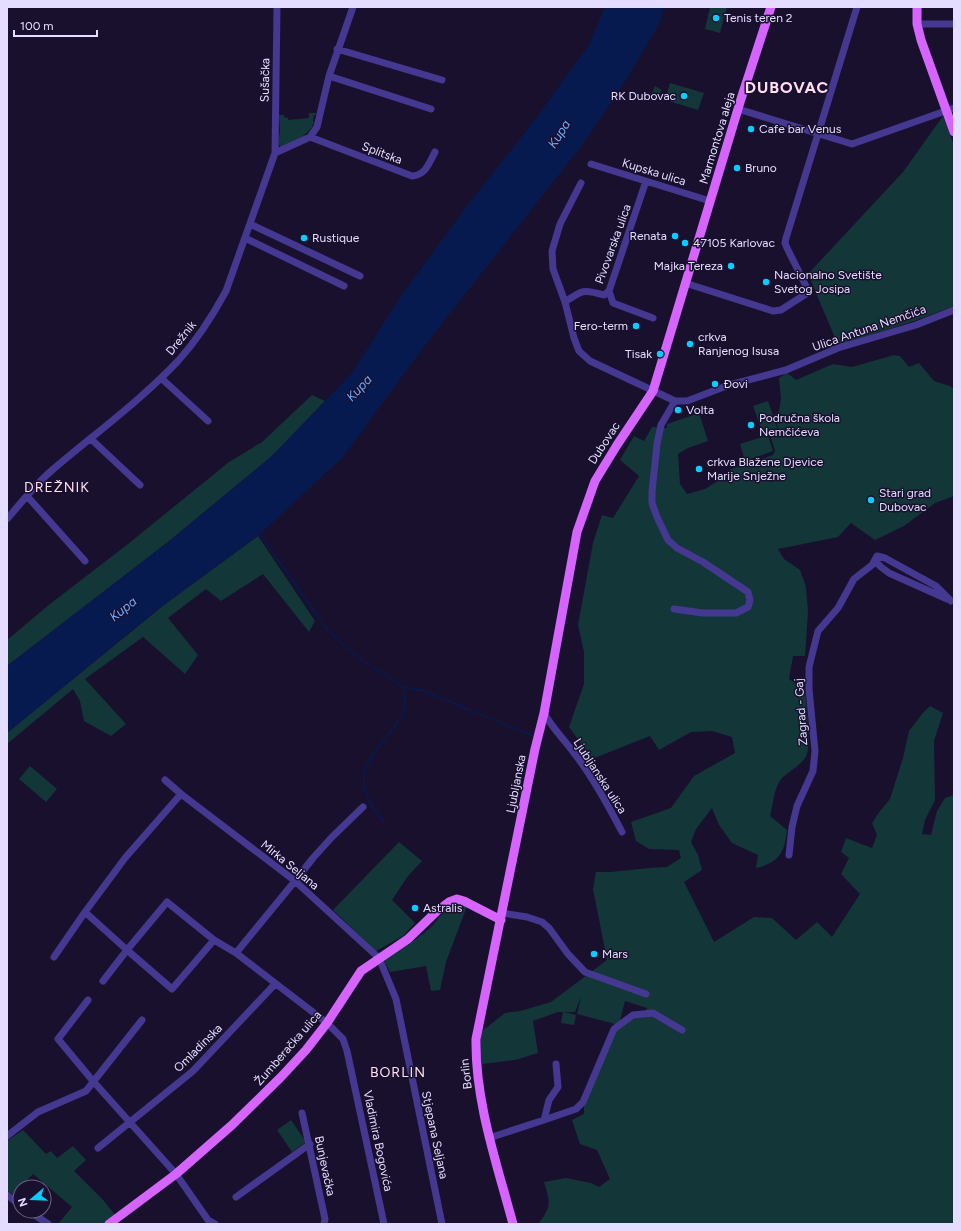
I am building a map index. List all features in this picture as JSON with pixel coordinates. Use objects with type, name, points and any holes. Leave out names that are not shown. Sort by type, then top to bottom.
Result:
[{"type":"main road","name":"Marmontova aleja","points":[[694,254],[771,7]]},
{"type":"main road","points":[[917,7],[917,24],[950,110],[954,132]]},
{"type":"main road","name":"Dubovac","points":[[555,652],[574,547],[595,481],[617,445],[654,391],[694,254]]},
{"type":"main road","name":"Ljubljanska","points":[[502,917],[535,749],[544,714],[555,652]]},
{"type":"main road","name":"Žumberačka ulica","points":[[109,1224],[176,1174],[232,1125],[306,1050],[327,1023],[361,971],[408,939],[437,911],[449,902],[457,899],[502,917]]},
{"type":"main road","name":"Borlin","points":[[502,917],[476,1038],[477,1074],[489,1138],[513,1224]]},
{"type":"street","name":"Sušačka","points":[[275,153],[277,7]]},
{"type":"street","points":[[275,153],[310,137],[316,128],[328,76],[353,7]]},
{"type":"street","points":[[685,283],[773,311],[781,310],[809,292],[785,242],[857,7]]},
{"type":"street","points":[[917,24],[954,24]]},
{"type":"street","points":[[337,49],[442,80]]},
{"type":"street","points":[[328,76],[431,109]]},
{"type":"street","points":[[738,109],[852,144],[950,110]]},
{"type":"street","name":"Splitska","points":[[310,137],[412,176],[419,175],[426,169],[435,152]]},
{"type":"street","name":"Drežnik","points":[[7,519],[49,473],[161,378],[179,359],[217,308],[226,291],[275,153]]},
{"type":"street","name":"Kupska ulica","points":[[591,164],[710,201]]},
{"type":"street","name":"Pivovarska ulica","points":[[565,302],[580,291],[589,291],[604,295],[610,291],[646,181]]},
{"type":"street","points":[[581,183],[560,224],[552,251],[553,269],[565,302],[574,338],[579,351],[590,361],[675,401],[661,426],[657,444],[652,492],[652,503],[657,517],[668,540],[677,548],[703,562],[748,592],[750,600],[748,607],[736,613],[703,613],[674,609]]},
{"type":"street","points":[[250,224],[360,276]]},
{"type":"street","points":[[245,238],[344,286]]},
{"type":"street","points":[[610,291],[613,303],[653,318]]},
{"type":"street","name":"Ulica Antuna Nemčića","points":[[675,401],[687,401],[729,385],[786,370],[838,348],[916,326],[954,310]]},
{"type":"street","points":[[161,378],[208,421]]},
{"type":"street","points":[[91,438],[140,485]]},
{"type":"street","points":[[27,496],[85,562]]},
{"type":"street","points":[[876,558],[885,558],[936,586],[953,602],[889,573],[881,567],[876,558]]},
{"type":"street","name":"Zagrad - Gaj","points":[[789,855],[792,827],[797,806],[813,771],[815,751],[809,689],[809,667],[818,631],[838,608],[854,579],[876,558]]},
{"type":"street","name":"Ljubljanska ulica","points":[[544,714],[551,726],[574,753],[607,802],[622,832]]},
{"type":"street","name":"Mirka Seljana","points":[[165,780],[181,794],[295,881],[379,958]]},
{"type":"street","points":[[54,957],[125,858],[181,794]]},
{"type":"street","points":[[236,953],[313,858],[363,807]]},
{"type":"street","name":"Vladimira Bogovića","points":[[127,950],[166,902],[214,940],[236,953],[327,1023],[343,1039],[347,1051],[384,1224]]},
{"type":"street","points":[[85,912],[172,989],[214,940]]},
{"type":"street","points":[[502,917],[527,917],[542,922],[549,928],[578,966],[585,972],[646,994]]},
{"type":"street","points":[[103,982],[127,950]]},
{"type":"street","name":"Stjepana Seljana","points":[[379,958],[396,999],[442,1224]]},
{"type":"street","name":"Omladinska","points":[[98,1148],[193,1071],[275,984]]},
{"type":"street","points":[[88,1000],[58,1039],[93,1081],[176,1174],[208,1220],[215,1224]]},
{"type":"street","points":[[489,1138],[576,1109],[583,1102],[614,1029],[633,1015],[653,1013],[682,1030]]},
{"type":"street","points":[[7,1136],[38,1112],[86,1091],[142,1020]]},
{"type":"street","points":[[544,1120],[549,1100],[558,1087],[556,1064]]},
{"type":"street","name":"Bunjevačka","points":[[302,1113],[325,1218],[324,1224]]},
{"type":"street","points":[[236,1197],[310,1144]]},
{"type":"green space","name":"Tenis teren 2","points":[[710,7],[727,7],[720,33],[705,29]]},
{"type":"green space","name":"RK Dubovac","points":[[670,83],[704,93],[698,110],[665,100]]},
{"type":"green space","points":[[655,86],[662,90],[655,102],[649,99]]},
{"type":"green space","points":[[309,113],[316,113],[316,115],[314,115],[314,122],[309,131],[301,137],[281,147],[278,144],[280,131],[279,115],[284,115],[284,117],[288,118],[288,120],[309,118]]},
{"type":"green space","points":[[943,116],[954,145],[954,306],[914,321],[838,345],[808,274],[903,172]]},
{"type":"green space","points":[[894,355],[900,356],[909,367],[919,363],[934,381],[950,386],[954,389],[954,496],[935,503],[904,526],[875,540],[851,523],[838,537],[778,549],[784,559],[800,570],[806,587],[808,612],[805,656],[793,656],[789,679],[805,689],[808,749],[803,761],[785,775],[779,782],[775,791],[770,816],[787,830],[786,838],[782,851],[775,860],[764,866],[756,868],[758,855],[732,843],[719,825],[712,808],[696,829],[691,842],[698,855],[702,870],[684,882],[714,942],[754,917],[772,918],[796,940],[817,922],[832,937],[860,894],[841,874],[849,858],[841,852],[846,838],[872,848],[877,835],[872,823],[890,799],[903,758],[909,731],[930,706],[943,713],[934,741],[935,800],[925,820],[922,834],[931,835],[937,811],[945,798],[954,795],[954,1224],[538,1224],[548,1209],[548,1195],[544,1182],[566,1178],[591,1183],[599,1187],[610,1179],[597,1150],[580,1144],[572,1120],[584,1114],[584,1103],[616,1030],[632,1016],[645,1014],[647,1008],[625,1001],[619,1025],[577,1014],[581,997],[575,1012],[564,1012],[576,1015],[574,1025],[561,1023],[563,1012],[558,1012],[533,1021],[538,1053],[515,1060],[482,1064],[480,1052],[481,1032],[505,1013],[520,1011],[551,1002],[607,960],[593,889],[596,872],[667,867],[681,858],[679,850],[649,849],[636,841],[631,822],[671,808],[694,776],[735,753],[732,737],[712,731],[691,732],[659,750],[650,736],[592,759],[569,727],[584,684],[584,652],[578,625],[593,543],[602,515],[613,518],[639,476],[620,460],[634,436],[644,441],[652,427],[667,428],[667,424],[699,413],[708,441],[688,448],[678,454],[680,484],[687,494],[705,489],[723,478],[731,469],[773,455],[775,451],[770,435],[779,431],[774,415],[779,411],[781,398],[779,378],[787,373],[796,380],[833,364],[852,367]]},
{"type":"green space","points":[[312,395],[325,401],[272,456],[168,542],[7,666],[7,640],[229,462],[262,442]]},
{"type":"green space","points":[[768,401],[778,430],[763,434],[753,406]]},
{"type":"green space","points":[[768,435],[773,451],[745,461],[740,444]]},
{"type":"green space","points":[[258,536],[315,621],[309,632],[263,574],[221,601],[206,589],[168,618],[198,655],[185,674],[143,637],[85,679],[126,724],[111,736],[84,721],[80,701],[73,689],[7,744],[7,733],[164,605]]},
{"type":"green space","points":[[30,766],[57,789],[46,802],[19,779]]},
{"type":"green space","points":[[399,842],[422,861],[408,876],[392,900],[415,923],[403,936],[376,951],[333,910]]},
{"type":"green space","points":[[459,903],[467,906],[446,962],[440,990],[431,991],[426,966],[390,972],[384,960],[424,933],[448,908]]},
{"type":"green space","points":[[291,1120],[306,1142],[292,1152],[277,1130]]},
{"type":"green space","points":[[23,1130],[46,1154],[51,1151],[57,1158],[73,1146],[86,1160],[74,1171],[104,1201],[115,1215],[104,1224],[58,1224],[72,1207],[52,1190],[52,1179],[39,1179],[33,1174],[28,1179],[12,1179],[12,1194],[7,1190],[7,1141]]},
{"type":"water","name":"Kupa","points":[[605,7],[664,7],[659,24],[620,90],[579,149],[422,349],[343,457],[260,534],[158,609],[7,733],[7,666],[168,542],[272,456],[352,373],[401,296],[467,206],[531,125],[589,45]]},
{"type":"waterway","points":[[259,533],[326,628],[357,656],[395,681],[402,688],[405,701],[402,713],[396,725],[370,760],[365,772],[364,785],[367,796],[374,809],[384,822]]},
{"type":"waterway","points":[[402,687],[424,691],[533,736]]},
{"type":"place","name":"Tenis teren 2","points":[[716,18]]},
{"type":"place","name":"RK Dubovac","points":[[684,96]]},
{"type":"place","name":"Cafe bar Venus","points":[[751,129]]},
{"type":"place","name":"Bruno","points":[[737,168]]},
{"type":"place","name":"Renata","points":[[675,236]]},
{"type":"place","name":"Rustique","points":[[304,238]]},
{"type":"place","name":"47105 Karlovac","points":[[685,243]]},
{"type":"place","name":"Majka Tereza","points":[[731,266]]},
{"type":"place","name":"Nacionalno Svetište Svetog Josipa","points":[[766,282]]},
{"type":"place","name":"Fero-term","points":[[636,326]]},
{"type":"place","name":"crkva Ranjenog Isusa","points":[[690,344]]},
{"type":"place","name":"Tisak","points":[[660,354]]},
{"type":"place","name":"Đovi","points":[[715,384]]},
{"type":"place","name":"Volta","points":[[678,410]]},
{"type":"place","name":"Područna škola Nemčićeva","points":[[751,425]]},
{"type":"place","name":"crkva Blažene Djevice Marije Snježne","points":[[699,469]]},
{"type":"place","name":"Stari grad Dubovac","points":[[871,500]]},
{"type":"place","name":"Astralis","points":[[415,908]]},
{"type":"place","name":"Mars","points":[[594,954]]},
{"type":"district","name":"DUBOVAC","points":[[787,87]]},
{"type":"district","name":"DREŽNIK","points":[[57,487]]},
{"type":"district","name":"BORLIN","points":[[398,1072]]}]
